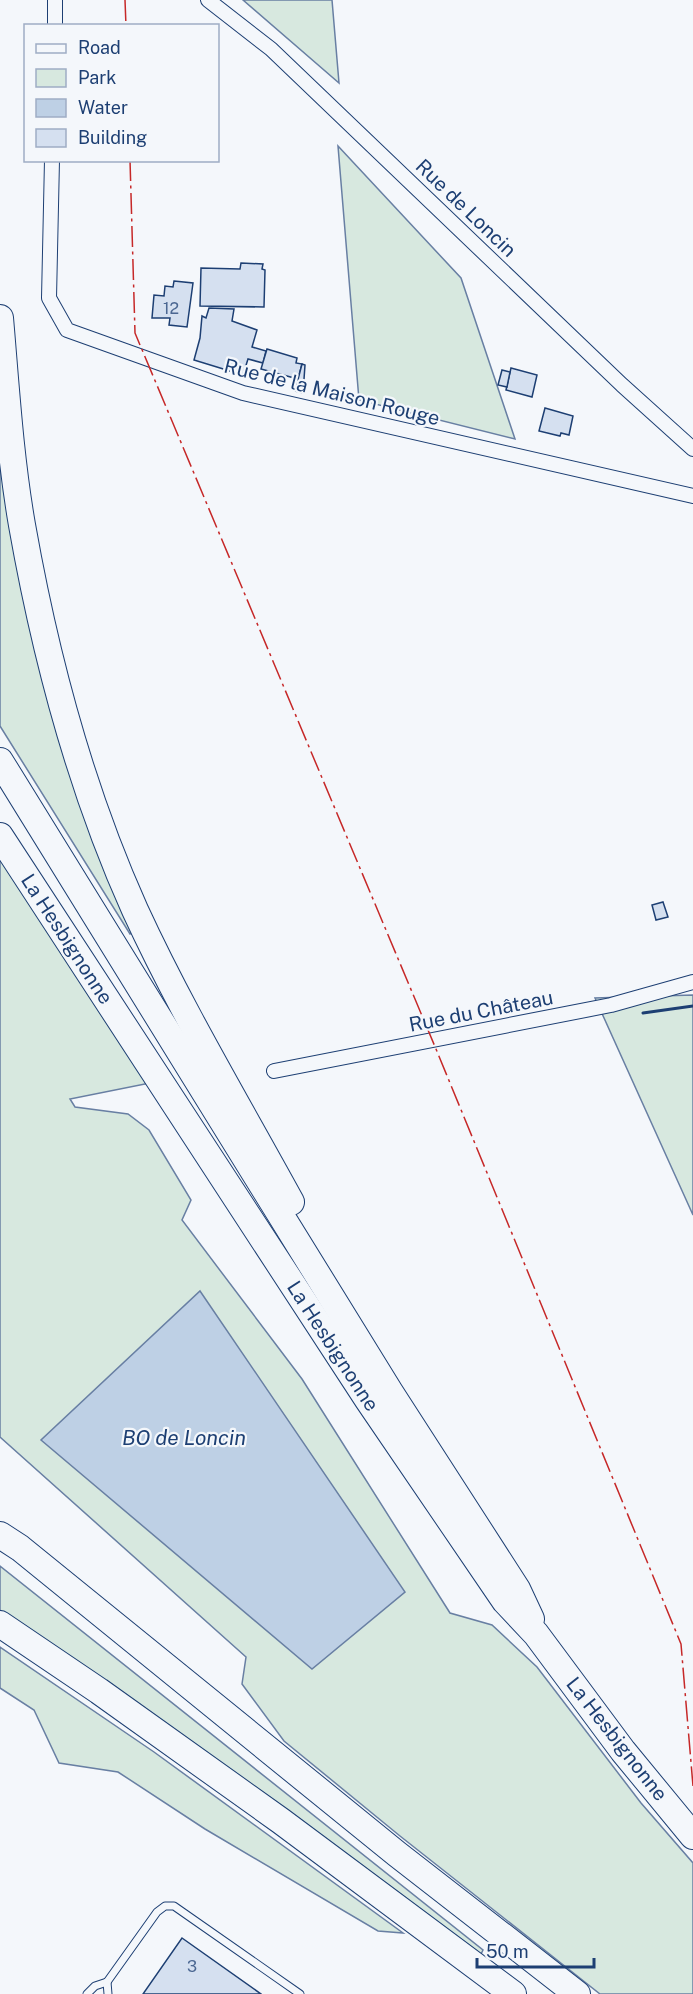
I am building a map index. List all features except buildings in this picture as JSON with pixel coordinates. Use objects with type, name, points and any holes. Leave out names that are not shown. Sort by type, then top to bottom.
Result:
[{"type":"highway","points":[[0,318],[8,415],[22,524],[55,677],[79,759],[107,840],[135,909],[219,1074],[298,1214],[301,1248]]},
{"type":"highway","points":[[0,761],[390,1392],[518,1588],[536,1634]]},
{"type":"highway","name":"La Hesbignonne","points":[[0,836],[381,1419],[505,1601],[536,1634],[623,1750],[693,1836]]},
{"type":"highway","points":[[0,1518],[10,1541],[397,1854],[577,1994]]},
{"type":"highway","points":[[0,1624],[281,1821],[513,1994]]},
{"type":"street","points":[[55,24],[56,0]]},
{"type":"street","name":"Rue de Loncin","points":[[208,0],[271,49],[630,392],[693,449]]},
{"type":"street","name":"Rue de la Maison Rouge","points":[[52,162],[49,298],[67,330],[243,393],[693,496]]},
{"type":"street","name":"Rue du Château","points":[[274,1071],[611,1005],[693,982]]},
{"type":"lane","points":[[87,1994],[95,1986],[107,1982],[158,1912],[165,1906],[174,1906],[300,1994]]},
{"type":"lane","points":[[107,1982],[108,1994]]},
{"type":"green space","points":[[243,0],[332,0],[339,83]]},
{"type":"green space","points":[[338,146],[461,278],[515,439],[359,400]]},
{"type":"green space","points":[[0,443],[134,932],[130,934],[0,726]]},
{"type":"green space","points":[[0,859],[150,1083],[70,1099],[75,1107],[128,1114],[149,1130],[191,1200],[182,1220],[302,1379],[450,1613],[492,1625],[537,1667],[641,1803],[693,1863],[693,1994],[600,1994],[400,1836],[284,1741],[242,1684],[246,1657],[0,1437]]},
{"type":"green space","points":[[693,995],[693,1215],[595,998]]},
{"type":"green space","points":[[0,1566],[483,1950],[480,1956],[78,1662],[0,1610]]},
{"type":"green space","points":[[0,1647],[154,1752],[403,1933],[378,1931],[205,1829],[118,1772],[59,1763],[34,1710],[0,1688]]},
{"type":"water","name":"BO de Loncin","points":[[200,1291],[405,1592],[312,1669],[41,1440]]},
{"type":"wall","points":[[643,1013],[693,1006]]},
{"type":"power","points":[[125,0],[126,24]]},
{"type":"power","points":[[130,162],[135,333],[436,1049],[681,1644],[693,1786]]}]
